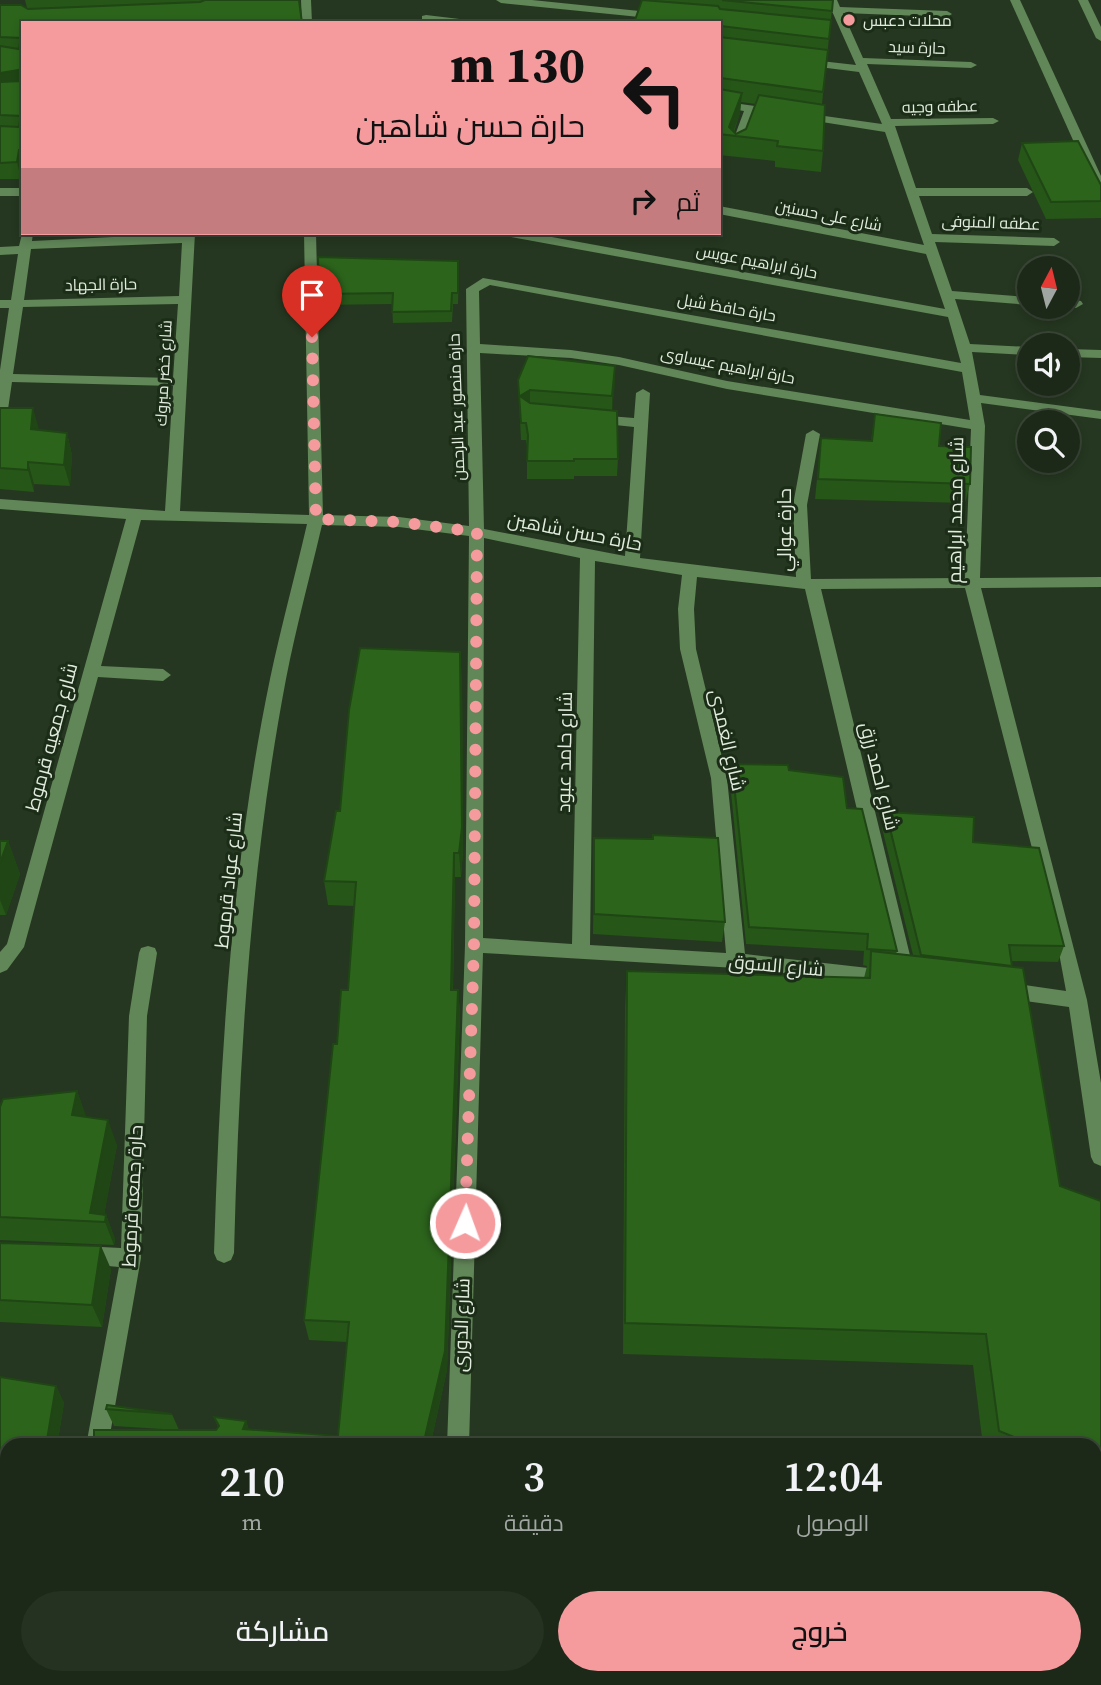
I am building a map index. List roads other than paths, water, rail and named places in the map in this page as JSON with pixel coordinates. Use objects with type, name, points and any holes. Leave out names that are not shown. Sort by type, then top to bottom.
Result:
[{"type":"street","points":[[306,0],[307,21]]},
{"type":"street","points":[[501,0],[676,18]]},
{"type":"street","points":[[1015,0],[1101,189]]},
{"type":"street","points":[[1083,0],[1101,38]]},
{"type":"street","points":[[835,5],[947,13]]},
{"type":"street","name":"شارع محمد ابراهيم","points":[[835,5],[844,36],[864,65],[889,126],[956,315],[970,369],[978,426],[972,584],[1078,1000],[1101,1157]]},
{"type":"street","points":[[426,18],[451,21]]},
{"type":"street","name":"حارة سيد","points":[[786,60],[864,65],[971,65]]},
{"type":"street","name":"عطفه وجيه","points":[[721,104],[889,126],[993,121]]},
{"type":"street","points":[[736,149],[751,108]]},
{"type":"street","points":[[0,192],[21,192]]},
{"type":"street","points":[[912,192],[1027,192]]},
{"type":"street","name":"شارع على حسنين","points":[[721,211],[930,245]]},
{"type":"street","name":"شارع عواد قرموط","points":[[223,1253],[229,1099],[248,876],[278,680],[316,519],[310,235]]},
{"type":"street","name":"حارة ابراهيم عويس","points":[[522,235],[956,315]]},
{"type":"street","points":[[0,251],[26,243],[188,236]]},
{"type":"street","name":"شارع خضر مبروك","points":[[172,516],[188,236]]},
{"type":"street","name":"عطفه المنوفى","points":[[930,245],[1054,242]]},
{"type":"street","points":[[0,410],[19,303],[26,243]]},
{"type":"street","name":"حارة حافظ شبل","points":[[478,284],[499,283],[970,369]]},
{"type":"street","name":"حارة منصور عبد الرحمن","points":[[477,532],[470,295],[478,284]]},
{"type":"street","points":[[949,296],[1017,300]]},
{"type":"street","name":"حارة الجهاد","points":[[0,303],[184,300]]},
{"type":"street","name":"حارة ابراهيم عيساوى","points":[[472,348],[546,352],[619,361],[727,385],[978,426]]},
{"type":"street","points":[[965,348],[1017,350]]},
{"type":"street","points":[[1080,353],[1101,354]]},
{"type":"street","points":[[6,378],[180,382]]},
{"type":"street","points":[[632,562],[643,393]]},
{"type":"street","points":[[974,398],[1100,419]]},
{"type":"street","points":[[586,418],[641,424]]},
{"type":"street","name":"حارة عوالي","points":[[808,584],[800,505],[813,434]]},
{"type":"street","name":"حارة حسن شاهين","points":[[0,504],[135,515],[399,522],[477,532],[588,555],[690,571],[808,584],[1101,582]]},
{"type":"street","name":"شارع جمعيه قرموط","points":[[0,965],[15,947],[135,515]]},
{"type":"street","name":"شارع الدورى","points":[[457,1438],[474,945],[477,532]]},
{"type":"street","name":"شارع حامد عبود","points":[[581,950],[588,555]]},
{"type":"street","name":"شارع الغمدى","points":[[690,571],[686,609],[688,649],[700,712],[719,778],[736,961]]},
{"type":"street","name":"شارع احمد رزق","points":[[808,584],[913,979]]},
{"type":"street","points":[[90,671],[163,674]]},
{"type":"street","name":"شارع السوق","points":[[474,945],[736,961],[913,979]]},
{"type":"street","name":"حارة جمعه قرموط","points":[[99,1438],[131,1258],[138,1016],[148,953]]},
{"type":"street","points":[[986,988],[1078,1000]]},
{"type":"street","points":[[65,1256],[131,1258]]},
{"type":"place","name":"محلات دعبس","points":[[849,20]]}]
